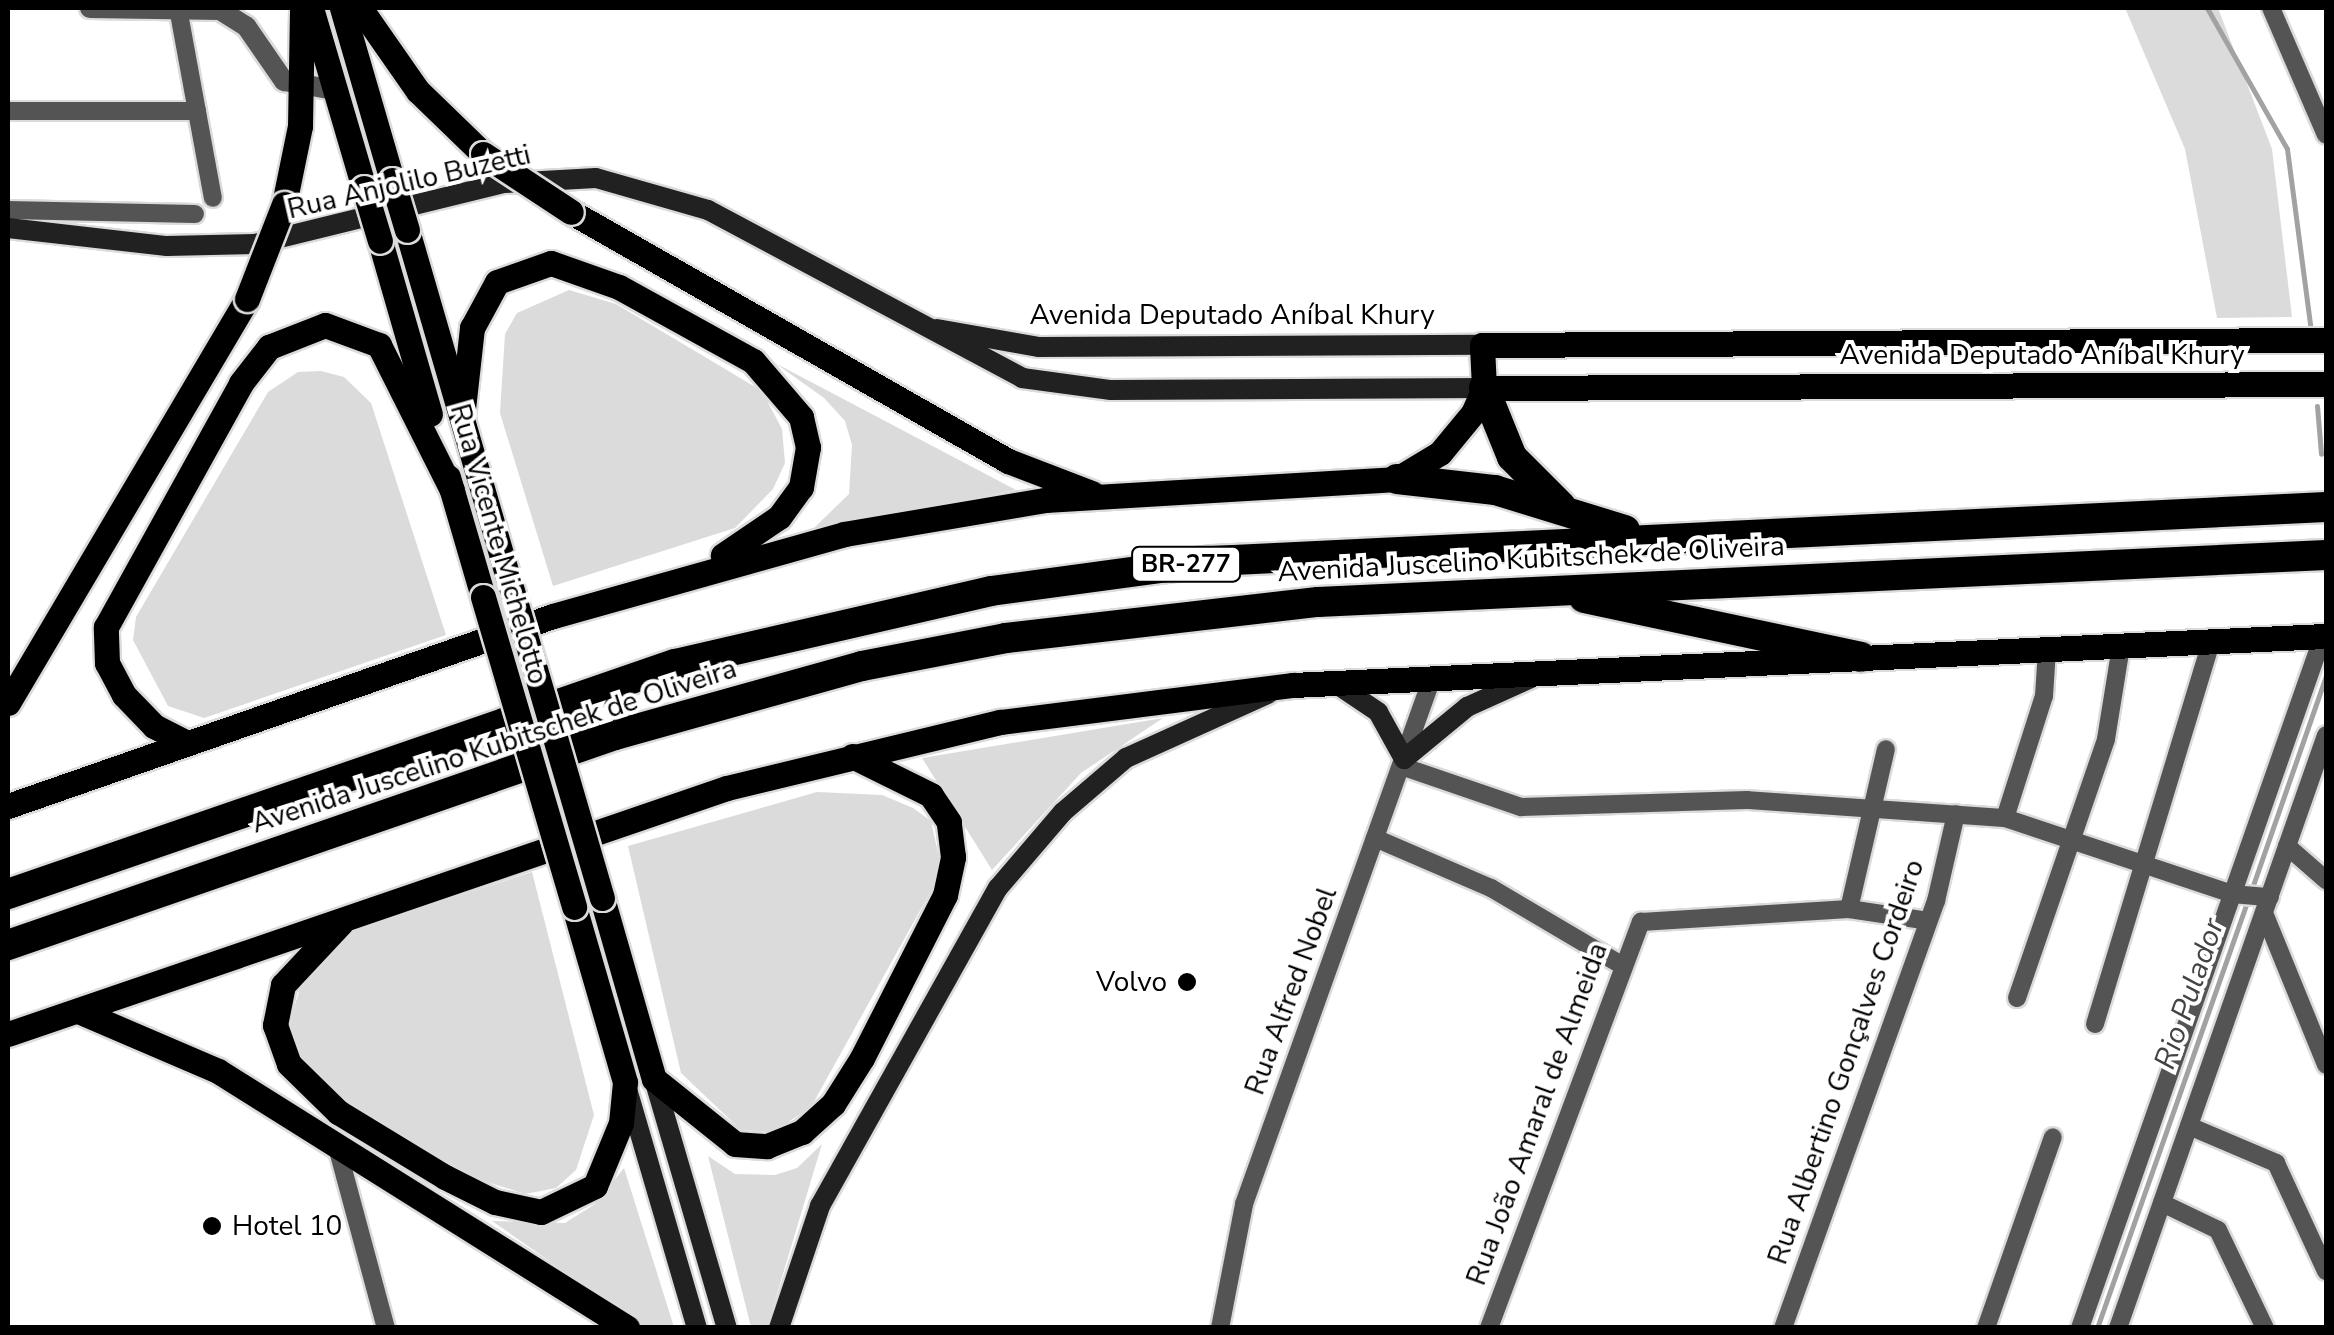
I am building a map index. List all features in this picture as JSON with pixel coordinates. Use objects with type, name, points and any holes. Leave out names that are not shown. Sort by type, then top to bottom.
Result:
[{"type":"highway","points":[[1484,388],[1512,458],[1562,508],[1595,524]]},
{"type":"highway","points":[[1396,480],[1495,490],[1595,524],[1668,539]]},
{"type":"highway","name":"Avenida Juscelino Kubitschek de Oliveira","points":[[8,894],[675,664],[924,604],[1214,561],[2326,507]]},
{"type":"highway","name":"Avenida Juscelino Kubitschek de Oliveira","points":[[8,945],[614,735],[862,666],[1162,616],[1542,589],[2326,556]]},
{"type":"highway","points":[[1542,589],[1861,658]]},
{"type":"main road","points":[[8,703],[247,299],[284,204],[303,88],[302,8]]},
{"type":"main road","name":"Rua Vicente Michelotto","points":[[311,8],[697,1328]]},
{"type":"main road","name":"Rua Vicente Michelotto","points":[[342,8],[727,1328]]},
{"type":"main road","points":[[360,8],[418,92],[483,154],[571,212],[1008,461],[1106,497]]},
{"type":"main road","name":"Rua Anjolilo Buzetti","points":[[8,228],[168,246],[255,244],[504,183],[596,178],[708,210],[911,322]]},
{"type":"main road","points":[[462,418],[477,310],[497,282],[532,266],[593,275],[753,361],[792,401],[806,431],[807,467],[778,517],[695,573]]},
{"type":"main road","name":"Avenida Deputado Aníbal Khury","points":[[911,322],[1039,348],[2326,340]]},
{"type":"main road","name":"Avenida Deputado Aníbal Khury","points":[[911,322],[992,367],[1069,387],[2326,384]]},
{"type":"main road","points":[[187,743],[148,721],[107,662],[111,612],[240,383],[269,347],[325,326],[378,345],[452,490]]},
{"type":"main road","points":[[8,806],[695,573],[902,522],[1106,497],[1396,480],[1458,434],[1484,388],[1482,345]]},
{"type":"main road","points":[[8,1034],[352,914],[847,755],[1084,708],[1293,684],[2325,638]]},
{"type":"main road","points":[[1335,682],[1378,712],[1402,762],[1467,707],[1544,673]]},
{"type":"main road","points":[[779,1328],[804,1238],[835,1176],[976,920],[1028,850],[1126,758],[1293,684]]},
{"type":"main road","points":[[137,760],[148,721]]},
{"type":"main road","points":[[654,1079],[705,1126],[751,1146],[802,1132],[847,1084],[932,924],[954,857],[949,822],[931,795],[895,771],[847,755]]},
{"type":"main road","points":[[352,914],[293,968],[277,1004],[290,1064],[338,1112],[468,1190],[541,1212],[581,1198],[606,1169],[625,1082]]},
{"type":"main road","points":[[78,1010],[193,1058],[336,1143],[628,1328]]},
{"type":"street","points":[[90,8],[178,8],[240,20],[278,75],[303,88],[336,90]]},
{"type":"street","points":[[178,8],[214,198]]},
{"type":"street","points":[[2271,8],[2326,135]]},
{"type":"street","points":[[8,111],[197,111]]},
{"type":"street","points":[[8,210],[195,214]]},
{"type":"street","points":[[2080,1328],[2325,638]]},
{"type":"street","points":[[2095,1024],[2148,864],[2210,641]]},
{"type":"street","points":[[2017,998],[2075,840],[2111,720],[2121,646]]},
{"type":"street","points":[[2004,818],[2044,696],[2048,649]]},
{"type":"street","name":"Rua Alfred Nobel","points":[[1220,1328],[1244,1204],[1432,678]]},
{"type":"street","points":[[2118,1328],[2326,735]]},
{"type":"street","points":[[1886,749],[1849,909],[1928,921]]},
{"type":"street","points":[[1402,762],[1521,807],[1747,800],[2004,818],[2267,905]]},
{"type":"street","name":"Rua Albertino Gonçalves Cordeiro","points":[[1784,1328],[1928,921],[1956,814]]},
{"type":"street","points":[[1375,838],[1491,888],[1621,965]]},
{"type":"street","points":[[2287,846],[2326,880]]},
{"type":"street","points":[[2267,905],[2326,1065]]},
{"type":"street","name":"Rua João Amaral de Almeida","points":[[1489,1328],[1621,965],[1641,922],[1849,909]]},
{"type":"street","points":[[2189,1126],[2276,1163],[2326,1271]]},
{"type":"street","points":[[1986,1328],[2053,1137]]},
{"type":"street","points":[[336,1143],[386,1328]]},
{"type":"street","points":[[2162,1203],[2218,1230],[2264,1328]]},
{"type":"shaded area","points":[[2125,8],[2218,8],[2272,149],[2292,317],[2217,318],[2185,149]]},
{"type":"shaded area","points":[[569,290],[616,304],[762,391],[782,429],[785,463],[773,489],[735,528],[553,586],[500,413],[505,334],[517,313]]},
{"type":"shaded area","points":[[775,363],[1016,490],[814,528],[849,494],[852,445],[845,421],[824,398]]},
{"type":"shaded area","points":[[321,371],[344,377],[371,403],[446,635],[204,718],[168,706],[133,640],[136,617],[268,392],[298,372]]},
{"type":"shaded area","points":[[1163,718],[1081,773],[992,870],[922,758]]},
{"type":"shaded area","points":[[817,792],[882,795],[913,808],[931,821],[942,871],[811,1107],[773,1132],[741,1130],[681,1073],[628,846]]},
{"type":"shaded area","points":[[532,872],[594,1115],[576,1170],[556,1188],[525,1194],[481,1180],[347,1106],[314,1081],[288,1028],[304,975],[357,929]]},
{"type":"shaded area","points":[[822,1144],[767,1327],[751,1327],[708,1156],[735,1174],[775,1175],[797,1168]]},
{"type":"shaded area","points":[[624,1168],[674,1327],[644,1327],[492,1221],[565,1223],[595,1204]]},
{"type":"waterway","name":"Rio Pulador","points":[[2207,8],[2287,149],[2310,324]]},
{"type":"waterway","name":"Rio Pulador","points":[[2317,406],[2321,454]]},
{"type":"waterway","name":"Rio Pulador","points":[[2251,891],[2326,676]]},
{"type":"waterway","name":"Rio Pulador","points":[[2097,1328],[2247,901]]},
{"type":"place","name":"Volvo","points":[[1187,982]]},
{"type":"place","name":"Hotel 10","points":[[212,1226]]}]
